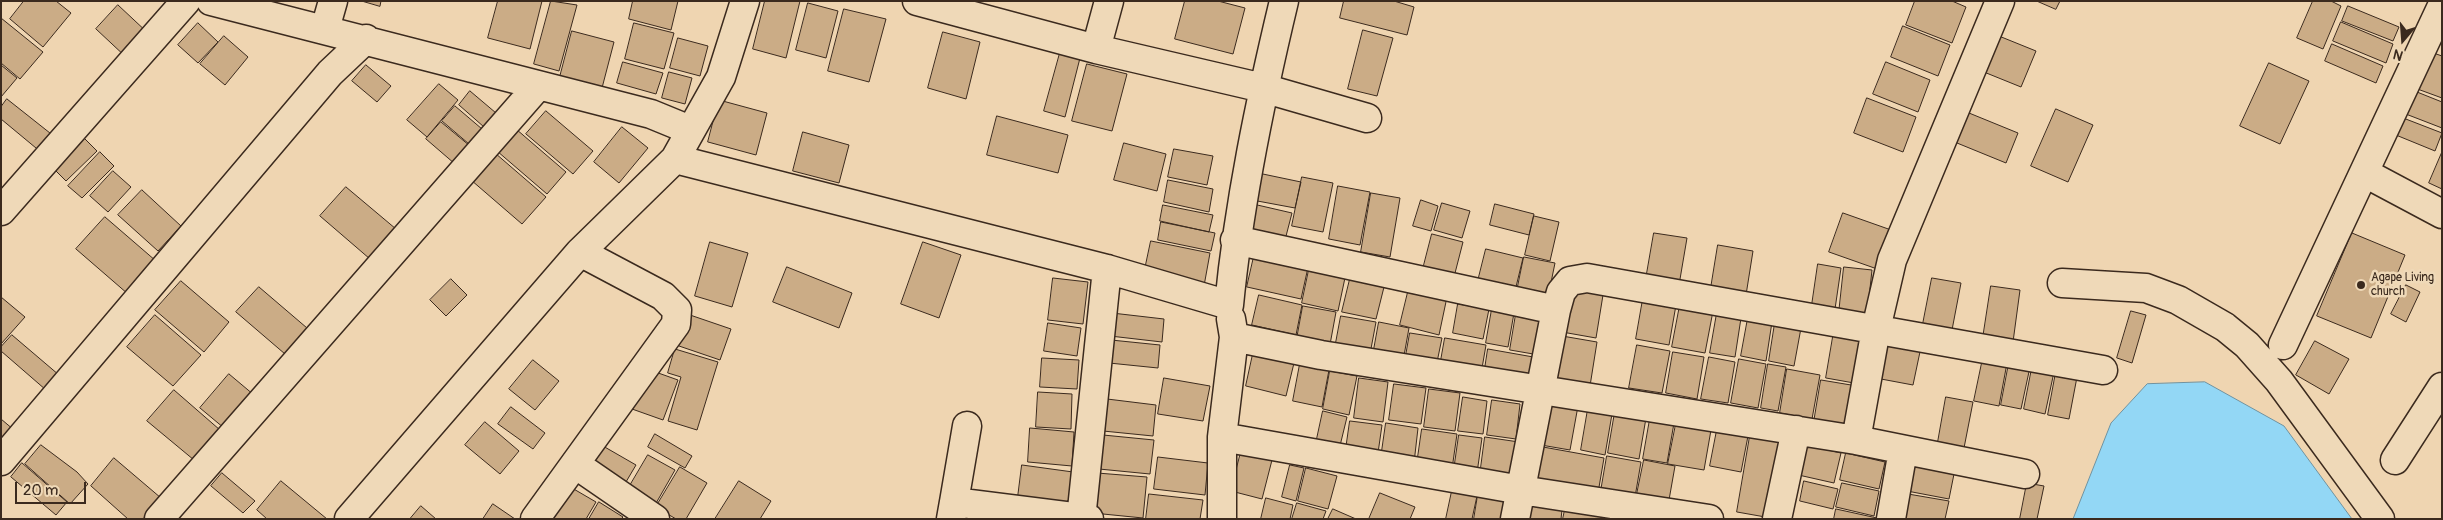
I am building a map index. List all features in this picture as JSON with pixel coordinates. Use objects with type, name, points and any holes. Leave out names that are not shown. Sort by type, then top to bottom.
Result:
[{"type":"street","points":[[1,211],[186,1]]},
{"type":"street","points":[[211,1],[366,39],[538,86],[651,114],[690,130]]},
{"type":"street","points":[[326,29],[333,1]]},
{"type":"street","points":[[349,519],[580,252],[675,159],[721,77],[745,1]]},
{"type":"street","points":[[1096,49],[1109,1]]},
{"type":"street","points":[[1222,519],[1222,437],[1234,337],[1229,305],[1235,240],[1263,88],[1284,1]]},
{"type":"street","points":[[1856,440],[1876,329],[1892,260],[2000,1]]},
{"type":"street","points":[[929,2],[1096,49],[1263,88],[1367,118]]},
{"type":"street","points":[[2283,345],[2365,173],[2435,38],[2442,6]]},
{"type":"street","points":[[1,461],[330,73],[366,39]]},
{"type":"street","points":[[159,519],[538,86]]},
{"type":"street","points":[[675,159],[1107,269],[1229,305]]},
{"type":"street","points":[[2365,173],[2442,214]]},
{"type":"street","points":[[1235,240],[1556,310]]},
{"type":"street","points":[[535,519],[676,324],[678,310],[663,296],[580,252]]},
{"type":"street","points":[[967,426],[952,511],[1084,518],[1107,269]]},
{"type":"street","points":[[1515,519],[1556,310],[1561,292],[1570,281],[1587,278],[2102,370]]},
{"type":"street","points":[[2062,283],[2146,288],[2178,300],[2226,327],[2247,345],[2278,381],[2380,519]]},
{"type":"street","points":[[1234,337],[1321,355],[1540,388],[1856,440],[2025,474]]},
{"type":"street","points":[[2395,460],[2442,387]]},
{"type":"street","points":[[1777,519],[1796,430]]},
{"type":"street","points":[[1222,437],[1521,490],[1608,511],[1709,519]]},
{"type":"street","points":[[1891,519],[1903,450]]},
{"type":"street","points":[[575,464],[655,519]]},
{"type":"water","points":[[2205,382],[2284,426],[2352,519],[2073,519],[2111,423],[2147,384]]},
{"type":"building","points":[[24,1],[56,1],[71,13],[43,47],[10,19]]},
{"type":"building","points":[[362,1],[381,1],[380,6]]},
{"type":"building","points":[[498,1],[542,1],[530,49],[488,38]]},
{"type":"building","points":[[551,1],[577,5],[559,71],[534,64]]},
{"type":"building","points":[[633,1],[678,1],[671,30],[629,19]]},
{"type":"building","points":[[765,1],[800,1],[786,58],[753,49]]},
{"type":"building","points":[[1185,1],[1218,1],[1245,8],[1233,54],[1175,39]]},
{"type":"building","points":[[1344,1],[1394,1],[1414,7],[1407,35],[1340,18]]},
{"type":"building","points":[[1915,1],[1952,1],[1966,7],[1952,43],[1906,25]]},
{"type":"building","points":[[2037,1],[2060,1],[2056,9]]},
{"type":"building","points":[[2313,1],[2331,1],[2341,6],[2323,49],[2297,38]]},
{"type":"building","points":[[808,3],[838,11],[826,58],[796,50]]},
{"type":"building","points":[[118,5],[149,34],[127,58],[96,29]]},
{"type":"building","points":[[2348,6],[2399,27],[2393,41],[2342,21]]},
{"type":"building","points":[[844,9],[886,19],[869,82],[828,71]]},
{"type":"building","points":[[1,18],[43,52],[20,79],[1,63]]},
{"type":"building","points":[[2341,22],[2393,44],[2386,63],[2333,41]]},
{"type":"building","points":[[198,23],[218,42],[198,63],[178,45]]},
{"type":"building","points":[[634,23],[674,33],[664,69],[625,59]]},
{"type":"building","points":[[1903,26],[1950,45],[1938,76],[1891,57]]},
{"type":"building","points":[[1363,30],[1393,38],[1377,96],[1348,89]]},
{"type":"building","points":[[572,31],[614,42],[602,88],[560,77]]},
{"type":"building","points":[[943,32],[980,42],[966,99],[928,88]]},
{"type":"building","points":[[1989,32],[2036,51],[2021,87],[1974,68]]},
{"type":"building","points":[[224,36],[248,57],[225,85],[200,64]]},
{"type":"building","points":[[678,38],[708,46],[700,76],[670,68]]},
{"type":"building","points":[[2332,44],[2383,66],[2376,83],[2325,61]]},
{"type":"building","points":[[2425,50],[2442,56],[2442,98],[2412,87]]},
{"type":"building","points":[[1060,53],[1080,58],[1065,117],[1044,111]]},
{"type":"building","points":[[623,62],[663,73],[656,94],[617,83]]},
{"type":"building","points":[[1886,62],[1930,80],[1918,112],[1873,94]]},
{"type":"building","points":[[2269,63],[2309,81],[2280,144],[2240,126]]},
{"type":"building","points":[[1087,64],[1127,74],[1112,131],[1072,121]]},
{"type":"building","points":[[1,65],[17,78],[1,97]]},
{"type":"building","points":[[366,65],[391,86],[377,102],[352,81]]},
{"type":"building","points":[[669,72],[692,78],[685,104],[662,98]]},
{"type":"building","points":[[439,84],[458,100],[427,137],[407,120]]},
{"type":"building","points":[[2407,88],[2442,102],[2442,128],[2398,111]]},
{"type":"building","points":[[470,91],[496,113],[484,127],[459,105]]},
{"type":"building","points":[[1867,98],[1916,117],[1903,152],[1854,133]]},
{"type":"building","points":[[7,99],[55,137],[42,153],[1,119],[1,107]]},
{"type":"building","points":[[719,100],[767,113],[756,155],[708,142]]},
{"type":"building","points":[[455,106],[482,129],[469,144],[442,121]]},
{"type":"building","points":[[2056,109],[2093,125],[2068,182],[2031,166]]},
{"type":"building","points":[[546,111],[593,151],[573,174],[526,134]]},
{"type":"building","points":[[1969,113],[2018,133],[2006,163],[1957,143]]},
{"type":"building","points":[[997,116],[1068,135],[1058,173],[987,155]]},
{"type":"building","points":[[2398,116],[2442,133],[2435,151],[2391,133]]},
{"type":"building","points":[[441,122],[470,146],[455,164],[426,139]]},
{"type":"building","points":[[622,127],[648,148],[619,183],[594,162]]},
{"type":"building","points":[[516,129],[566,172],[547,194],[497,151]]},
{"type":"building","points":[[803,132],[849,145],[839,183],[793,171]]},
{"type":"building","points":[[81,135],[97,151],[66,181],[50,165]]},
{"type":"building","points":[[1124,143],[1166,154],[1157,191],[1114,180]]},
{"type":"building","points":[[1174,149],[1213,156],[1207,185],[1168,177]]},
{"type":"building","points":[[100,152],[114,166],[82,198],[68,186]]},
{"type":"building","points":[[2442,152],[2442,189],[2429,183]]},
{"type":"building","points":[[495,153],[546,197],[522,224],[471,180]]},
{"type":"building","points":[[113,171],[131,187],[108,212],[90,196]]},
{"type":"building","points":[[1258,173],[1301,182],[1295,208],[1252,200]]},
{"type":"building","points":[[1302,177],[1333,183],[1323,232],[1292,226]]},
{"type":"building","points":[[1168,180],[1213,189],[1209,212],[1164,202]]},
{"type":"building","points":[[1338,186],[1370,192],[1360,245],[1329,239]]},
{"type":"building","points":[[346,187],[396,229],[370,259],[320,216]]},
{"type":"building","points":[[142,190],[181,226],[158,251],[118,215]]},
{"type":"building","points":[[1371,193],[1400,198],[1390,257],[1361,252]]},
{"type":"building","points":[[1421,200],[1438,206],[1431,231],[1413,226]]},
{"type":"building","points":[[1442,203],[1470,211],[1462,238],[1434,230]]},
{"type":"building","points":[[1253,204],[1292,213],[1285,240],[1247,231]]},
{"type":"building","points":[[1495,204],[1534,214],[1529,235],[1490,225]]},
{"type":"building","points":[[1163,205],[1213,215],[1209,232],[1160,221]]},
{"type":"building","points":[[1843,213],[1894,231],[1880,270],[1829,252]]},
{"type":"building","points":[[1534,216],[1559,222],[1550,261],[1525,255]]},
{"type":"building","points":[[105,217],[156,261],[128,294],[76,249]]},
{"type":"building","points":[[1161,222],[1215,233],[1211,251],[1158,240]]},
{"type":"building","points":[[1654,233],[1687,238],[1679,285],[1646,279]]},
{"type":"building","name":"Agape Living church","points":[[2352,233],[2405,255],[2371,338],[2317,316]]},
{"type":"building","points":[[1432,234],[1463,242],[1454,277],[1423,269]]},
{"type":"building","points":[[1151,241],[1210,253],[1204,286],[1144,274]]},
{"type":"building","points":[[710,242],[748,253],[732,307],[695,296]]},
{"type":"building","points":[[923,242],[961,255],[939,318],[901,304]]},
{"type":"building","points":[[1718,245],[1753,251],[1746,295],[1711,288]]},
{"type":"building","points":[[1486,249],[1523,258],[1515,291],[1478,281]]},
{"type":"building","points":[[1255,252],[1309,263],[1301,299],[1247,287]]},
{"type":"building","points":[[1524,257],[1555,263],[1548,297],[1517,291]]},
{"type":"building","points":[[1818,264],[1841,268],[1835,309],[1812,305]]},
{"type":"building","points":[[1310,265],[1346,273],[1338,311],[1302,303]]},
{"type":"building","points":[[787,267],[852,293],[839,328],[773,302]]},
{"type":"building","points":[[1844,267],[1872,270],[1867,316],[1839,313]]},
{"type":"building","points":[[1351,275],[1385,283],[1376,319],[1342,312]]},
{"type":"building","points":[[1053,278],[1088,282],[1083,324],[1048,320]]},
{"type":"building","points":[[1932,278],[1961,283],[1952,330],[1923,324]]},
{"type":"building","points":[[451,279],[467,295],[446,316],[430,300]]},
{"type":"building","points":[[181,281],[229,322],[204,352],[155,310]]},
{"type":"building","points":[[2406,285],[2420,292],[2406,322],[2391,314]]},
{"type":"building","points":[[1991,286],[2020,290],[2013,342],[1983,338]]},
{"type":"building","points":[[259,287],[307,328],[285,354],[236,312]]},
{"type":"building","points":[[1409,288],[1447,297],[1439,335],[1400,325]]},
{"type":"building","points":[[1569,289],[1603,295],[1596,338],[1562,332]]},
{"type":"building","points":[[1259,295],[1302,305],[1296,335],[1252,325]]},
{"type":"building","points":[[1,297],[25,317],[1,344]]},
{"type":"building","points":[[1643,299],[1676,305],[1669,345],[1636,339]]},
{"type":"building","points":[[1458,304],[1489,309],[1483,339],[1453,333]]},
{"type":"building","points":[[1680,305],[1713,311],[1705,353],[1672,347]]},
{"type":"building","points":[[1303,306],[1336,312],[1329,350],[1296,344]]},
{"type":"building","points":[[1492,309],[1514,313],[1508,347],[1486,343]]},
{"type":"building","points":[[2131,311],[2146,315],[2132,363],[2117,358]]},
{"type":"building","points":[[1112,313],[1164,319],[1162,342],[1110,336]]},
{"type":"building","points":[[1717,313],[1741,318],[1735,357],[1710,353]]},
{"type":"building","points":[[1516,314],[1546,319],[1539,355],[1510,350]]},
{"type":"building","points":[[155,315],[201,355],[173,386],[127,347]]},
{"type":"building","points":[[690,315],[731,329],[720,360],[679,346]]},
{"type":"building","points":[[1341,316],[1376,322],[1370,354],[1335,348]]},
{"type":"building","points":[[1748,318],[1772,322],[1766,361],[1741,356]]},
{"type":"building","points":[[1379,322],[1409,328],[1403,361],[1373,355]]},
{"type":"building","points":[[1048,323],[1081,328],[1077,356],[1044,351]]},
{"type":"building","points":[[1775,323],[1801,328],[1794,366],[1769,361]]},
{"type":"building","points":[[1834,331],[1862,336],[1854,383],[1826,378]]},
{"type":"building","points":[[1410,333],[1442,338],[1436,367],[1405,361]]},
{"type":"building","points":[[12,335],[59,375],[46,390],[1,351],[1,347]]},
{"type":"building","points":[[1562,336],[1597,342],[1590,386],[1554,380]]},
{"type":"building","points":[[1445,338],[1486,345],[1481,374],[1440,366]]},
{"type":"building","points":[[1111,340],[1160,345],[1158,368],[1109,363]]},
{"type":"building","points":[[1889,341],[1921,347],[1913,385],[1881,379]]},
{"type":"building","points":[[2315,341],[2349,359],[2329,394],[2296,375]]},
{"type":"building","points":[[1637,345],[1670,351],[1662,393],[1629,388]]},
{"type":"building","points":[[675,349],[718,362],[697,430],[668,421],[681,377],[668,373]]},
{"type":"building","points":[[1488,349],[1539,358],[1535,383],[1484,375]]},
{"type":"building","points":[[1673,352],[1704,357],[1697,399],[1666,393]]},
{"type":"building","points":[[1253,354],[1294,363],[1286,396],[1246,386]]},
{"type":"building","points":[[1709,357],[1735,362],[1728,403],[1701,399]]},
{"type":"building","points":[[1042,358],[1079,360],[1077,389],[1040,387]]},
{"type":"building","points":[[1983,358],[2007,363],[1999,406],[1974,401]]},
{"type":"building","points":[[1739,359],[1766,364],[1758,408],[1731,403]]},
{"type":"building","points":[[533,360],[559,381],[535,410],[509,389]]},
{"type":"building","points":[[2009,363],[2030,367],[2021,409],[2001,405]]},
{"type":"building","points":[[1300,364],[1329,370],[1322,407],[1293,401]]},
{"type":"building","points":[[1768,364],[1786,367],[1778,411],[1761,408]]},
{"type":"building","points":[[2032,368],[2054,372],[2045,414],[2024,409]]},
{"type":"building","points":[[647,369],[678,380],[663,420],[632,409]]},
{"type":"building","points":[[1787,369],[1820,375],[1812,419],[1780,413]]},
{"type":"building","points":[[1330,371],[1357,376],[1349,415],[1323,409]]},
{"type":"building","points":[[2056,372],[2077,377],[2069,419],[2048,415]]},
{"type":"building","points":[[229,374],[254,395],[224,428],[200,408]]},
{"type":"building","points":[[1164,378],[1210,386],[1203,421],[1158,414]]},
{"type":"building","points":[[1359,378],[1388,382],[1383,422],[1354,418]]},
{"type":"building","points":[[1821,380],[1857,386],[1849,429],[1814,422]]},
{"type":"building","points":[[1394,384],[1426,388],[1421,424],[1389,420]]},
{"type":"building","points":[[1429,389],[1460,393],[1455,431],[1424,427]]},
{"type":"building","points":[[174,390],[220,430],[194,460],[147,421]]},
{"type":"building","points":[[1038,392],[1072,394],[1071,429],[1036,427]]},
{"type":"building","points":[[1463,397],[1487,401],[1483,434],[1458,431]]},
{"type":"building","points":[[1946,397],[1973,402],[1964,448],[1938,442]]},
{"type":"building","points":[[1107,399],[1156,405],[1153,436],[1103,431]]},
{"type":"building","points":[[1492,400],[1520,404],[1516,439],[1487,435]]},
{"type":"building","points":[[1543,400],[1578,406],[1570,450],[1535,444]]},
{"type":"building","points":[[511,407],[545,433],[533,449],[498,424]]},
{"type":"building","points":[[1588,409],[1612,414],[1605,455],[1581,450]]},
{"type":"building","points":[[1323,411],[1347,417],[1338,454],[1315,448]]},
{"type":"building","points":[[1615,412],[1646,418],[1639,459],[1608,453]]},
{"type":"building","points":[[1,419],[14,430],[1,445]]},
{"type":"building","points":[[1650,419],[1674,423],[1667,463],[1643,459]]},
{"type":"building","points":[[1350,421],[1382,425],[1377,460],[1345,456]]},
{"type":"building","points":[[485,422],[519,451],[500,474],[465,445]]},
{"type":"building","points":[[1386,423],[1418,428],[1414,463],[1381,458]]},
{"type":"building","points":[[1676,424],[1711,430],[1704,470],[1668,464]]},
{"type":"building","points":[[1030,428],[1074,432],[1072,466],[1028,462]]},
{"type":"building","points":[[1422,429],[1457,434],[1452,469],[1417,464]]},
{"type":"building","points":[[1717,430],[1748,436],[1741,472],[1710,466]]},
{"type":"building","points":[[655,434],[692,456],[685,468],[648,447]]},
{"type":"building","points":[[1103,435],[1154,440],[1150,474],[1099,469]]},
{"type":"building","points":[[1459,435],[1482,438],[1477,473],[1454,470]]},
{"type":"building","points":[[1750,436],[1784,442],[1771,518],[1737,512]]},
{"type":"building","points":[[1485,437],[1519,442],[1514,480],[1480,475]]},
{"type":"building","points":[[596,442],[636,465],[623,487],[583,464]]},
{"type":"building","points":[[1801,444],[1841,453],[1834,483],[1794,474]]},
{"type":"building","points":[[41,445],[77,472],[88,484],[70,504],[25,464]]},
{"type":"building","points":[[1543,447],[1604,458],[1598,493],[1537,482]]},
{"type":"building","points":[[1241,452],[1272,460],[1262,499],[1231,491]]},
{"type":"building","points":[[1846,453],[1885,462],[1879,489],[1840,480]]},
{"type":"building","points":[[648,455],[675,470],[655,505],[628,489]]},
{"type":"building","points":[[1607,456],[1641,462],[1635,497],[1601,491]]},
{"type":"building","points":[[1158,457],[1208,463],[1205,495],[1154,489]]},
{"type":"building","points":[[114,458],[161,498],[143,519],[128,519],[91,486]]},
{"type":"building","points":[[1644,460],[1675,466],[1669,500],[1637,494]]},
{"type":"building","points":[[22,463],[67,502],[56,515],[11,477]]},
{"type":"building","points":[[1022,465],[1073,472],[1069,504],[1018,497]]},
{"type":"building","points":[[1290,465],[1304,468],[1296,501],[1282,497]]},
{"type":"building","points":[[1912,465],[1954,474],[1949,499],[1907,491]]},
{"type":"building","points":[[680,467],[707,483],[686,519],[676,519],[656,507]]},
{"type":"building","points":[[1306,468],[1337,476],[1328,509],[1298,501]]},
{"type":"building","points":[[222,473],[255,501],[243,513],[211,486]]},
{"type":"building","points":[[1097,473],[1147,477],[1143,518],[1093,513]]},
{"type":"building","points":[[281,481],[327,519],[267,519],[257,510]]},
{"type":"building","points":[[739,481],[771,501],[760,519],[715,519]]},
{"type":"building","points":[[1804,481],[1838,489],[1833,509],[1800,501]]},
{"type":"building","points":[[1842,483],[1879,491],[1874,516],[1836,507]]},
{"type":"building","points":[[2027,483],[2044,486],[2037,519],[2020,519]]},
{"type":"building","points":[[572,488],[596,502],[586,519],[554,519]]},
{"type":"building","points":[[1452,491],[1477,496],[1472,519],[1446,519]]},
{"type":"building","points":[[1380,493],[1415,507],[1410,519],[1369,519]]},
{"type":"building","points":[[1149,494],[1203,500],[1200,519],[1146,519]]},
{"type":"building","points":[[1908,494],[1949,501],[1945,519],[1903,519]]},
{"type":"building","points":[[1478,495],[1510,501],[1507,519],[1474,519]]},
{"type":"building","points":[[1266,498],[1293,505],[1290,519],[1261,519]]},
{"type":"building","points":[[599,502],[623,517],[621,519],[589,519]]},
{"type":"building","points":[[1297,503],[1326,511],[1323,519],[1292,519]]},
{"type":"building","points":[[493,504],[515,519],[483,519]]},
{"type":"building","points":[[1527,504],[1562,510],[1561,519],[1524,519]]},
{"type":"building","points":[[1566,505],[1603,514],[1602,519],[1563,519]]},
{"type":"building","points":[[421,506],[436,519],[410,519]]},
{"type":"building","points":[[1333,509],[1356,519],[1328,519]]},
{"type":"building","points":[[1836,509],[1877,518],[1877,519],[1834,519]]},
{"type":"place","name":"Agape Living church","points":[[2361,285]]}]
